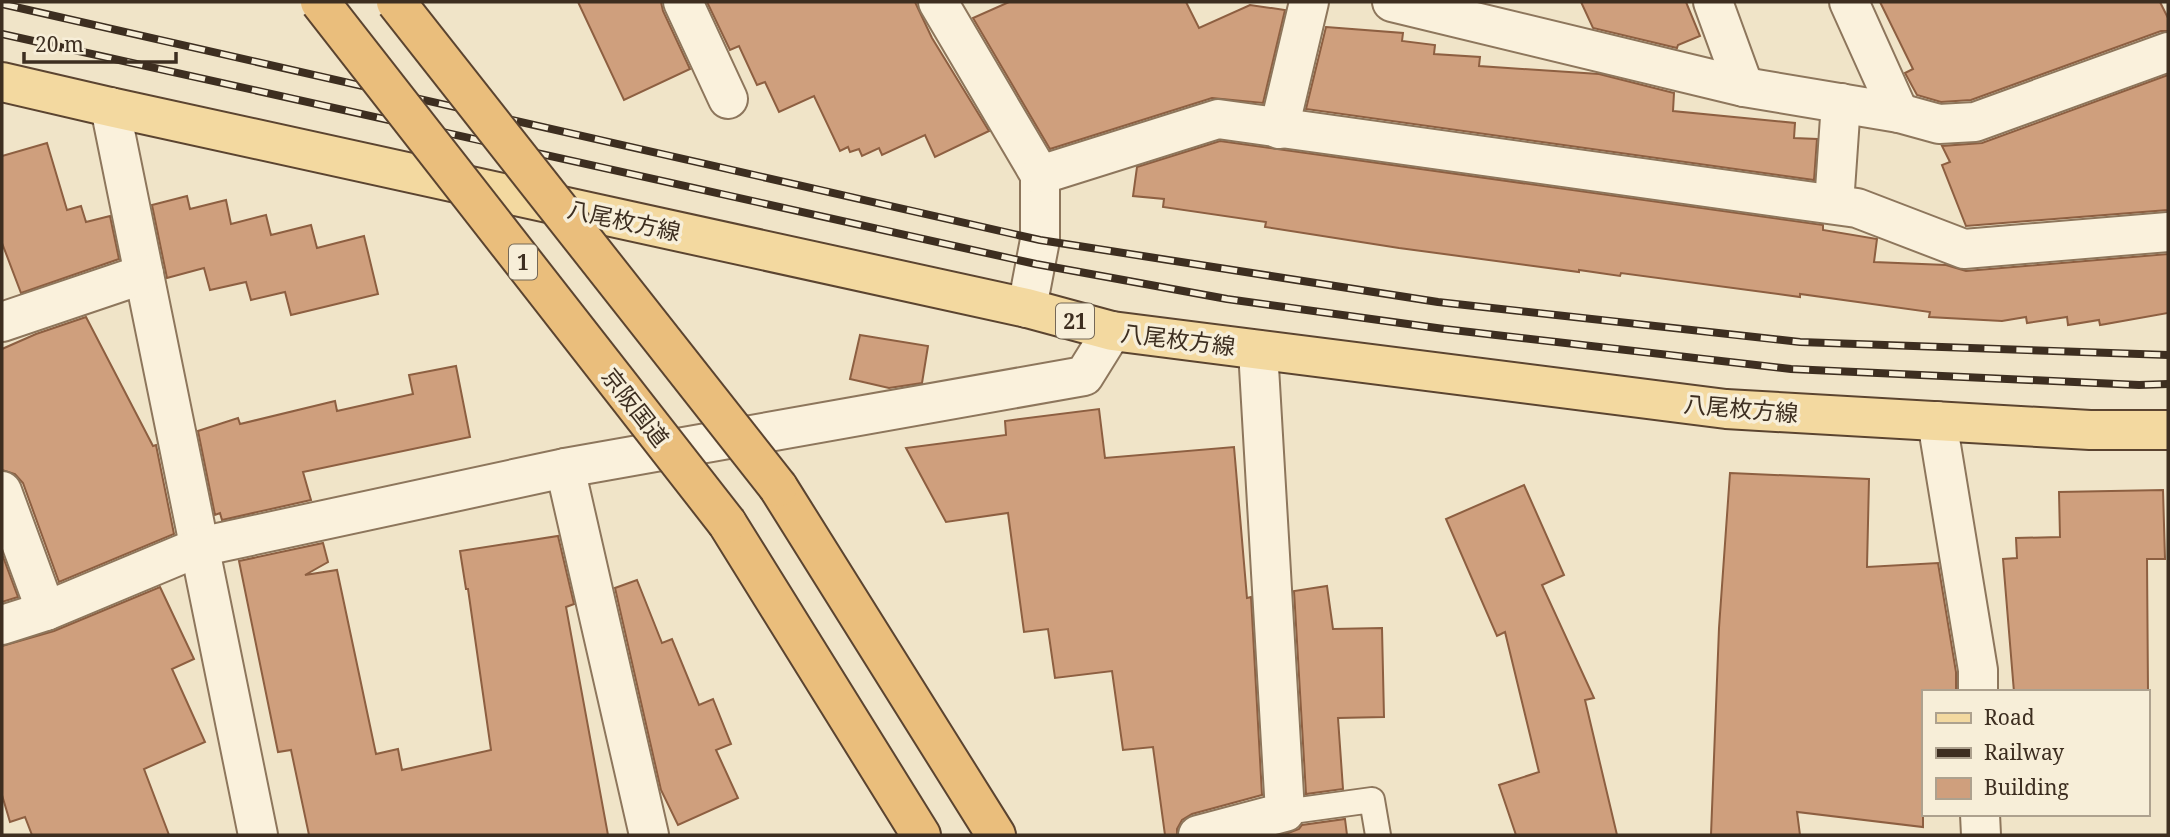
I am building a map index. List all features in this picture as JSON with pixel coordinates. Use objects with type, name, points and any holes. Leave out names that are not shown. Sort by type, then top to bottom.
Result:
[{"type":"highway","name":"京阪国道","points":[[320,2],[727,523],[921,835]]},
{"type":"highway","points":[[396,2],[778,487],[996,835]]},
{"type":"main road","name":"八尾枚方線","points":[[2,82],[1027,308],[1112,331],[1726,409],[2090,429],[2168,430]]},
{"type":"street","points":[[683,2],[728,99]]},
{"type":"street","points":[[1279,129],[1309,2]]},
{"type":"street","points":[[1392,2],[1448,10],[1744,87],[1899,113],[1939,124],[1975,122],[2168,53]]},
{"type":"street","points":[[1713,2],[1744,87]]},
{"type":"street","points":[[1849,2],[1899,113]]},
{"type":"street","points":[[942,3],[1040,175],[1040,240],[1027,308]]},
{"type":"street","points":[[1834,204],[1842,103]]},
{"type":"street","points":[[110,107],[258,835]]},
{"type":"street","points":[[1040,175],[1218,119],[1857,208],[1964,249],[2168,232]]},
{"type":"street","points":[[2,322],[144,274]]},
{"type":"street","points":[[2,625],[46,611],[199,547],[565,468],[1084,376],[1112,331]]},
{"type":"street","points":[[1198,835],[1285,813],[1258,350]]},
{"type":"street","points":[[1937,421],[1978,670],[1978,690]]},
{"type":"street","points":[[565,468],[649,835]]},
{"type":"street","points":[[2,491],[46,611]]},
{"type":"street","points":[[1980,816],[1980,835]]},
{"type":"lane","points":[[1285,813],[1372,800],[1378,835]]},
{"type":"building","points":[[578,2],[661,2],[690,69],[624,100]]},
{"type":"building","points":[[707,2],[915,2],[932,38],[989,131],[935,157],[925,135],[882,155],[879,148],[862,156],[859,149],[850,152],[848,147],[840,151],[814,96],[779,112],[765,82],[757,85],[739,46],[730,50]]},
{"type":"building","points":[[1009,2],[1186,2],[1199,28],[1250,5],[1285,10],[1263,103],[1212,98],[1050,149],[973,18]]},
{"type":"building","points":[[1581,2],[1686,2],[1700,36],[1678,45],[1677,48],[1593,28]]},
{"type":"building","points":[[1880,2],[2160,2],[2168,18],[2168,31],[2161,31],[1971,100],[1941,102],[1917,95],[1905,73],[1913,69]]},
{"type":"building","points":[[1326,27],[1403,33],[1402,41],[1435,45],[1434,54],[1480,57],[1479,66],[1599,74],[1674,93],[1673,111],[1795,123],[1794,138],[1817,139],[1814,180],[1306,109]]},
{"type":"building","points":[[2168,75],[2168,210],[1966,226],[1942,165],[1950,162],[1942,146],[1982,143]]},
{"type":"building","points":[[1220,141],[1823,225],[1823,230],[1877,239],[1874,262],[1946,265],[1966,271],[2168,254],[2168,313],[2100,325],[2099,320],[2068,325],[2067,317],[2027,323],[2026,317],[2002,321],[1929,317],[1930,312],[1800,294],[1800,297],[1621,273],[1620,276],[1579,272],[1399,248],[1265,227],[1266,222],[1163,207],[1164,199],[1133,196],[1137,167]]},
{"type":"building","points":[[47,143],[67,210],[81,206],[86,222],[110,216],[119,259],[21,293],[2,243],[2,156]]},
{"type":"building","points":[[187,196],[190,209],[226,200],[231,224],[266,215],[271,235],[311,225],[317,248],[364,236],[378,294],[291,315],[285,292],[251,300],[246,282],[210,290],[204,268],[167,278],[152,205]]},
{"type":"building","points":[[86,317],[153,446],[156,445],[174,534],[59,582],[23,483],[15,474],[2,470],[2,349]]},
{"type":"building","points":[[860,335],[928,346],[922,383],[889,388],[850,379]]},
{"type":"building","points":[[456,366],[470,437],[303,472],[311,500],[222,520],[220,513],[215,515],[198,431],[238,418],[240,424],[335,401],[337,411],[413,394],[409,375]]},
{"type":"building","points":[[1099,409],[1105,458],[1234,447],[1247,598],[1251,597],[1262,795],[1192,814],[1182,820],[1177,835],[1165,835],[1153,747],[1123,750],[1112,671],[1055,678],[1048,629],[1024,632],[1008,513],[946,522],[906,448],[1006,435],[1005,421]]},
{"type":"building","points":[[1730,473],[1869,479],[1867,567],[1938,563],[1956,672],[1956,690],[1922,690],[1923,827],[1797,812],[1800,835],[1711,835],[1719,628]]},
{"type":"building","points":[[1524,485],[1564,575],[1542,585],[1594,698],[1585,700],[1617,835],[1516,835],[1499,785],[1539,772],[1505,632],[1497,636],[1446,519]]},
{"type":"building","points":[[2163,490],[2165,559],[2147,559],[2148,690],[2014,690],[2003,559],[2017,558],[2016,538],[2060,537],[2059,492]]},
{"type":"building","points":[[558,536],[574,604],[566,607],[608,835],[309,835],[291,750],[278,752],[239,561],[323,543],[328,562],[305,575],[337,570],[376,754],[398,749],[402,770],[491,750],[460,551]]},
{"type":"building","points":[[2,554],[18,597],[2,602]]},
{"type":"building","points":[[637,580],[662,643],[672,639],[699,705],[713,699],[731,744],[716,750],[738,798],[678,825],[661,790],[615,588]]},
{"type":"building","points":[[1327,586],[1333,629],[1382,628],[1384,717],[1338,718],[1343,789],[1306,794],[1294,591]]},
{"type":"building","points":[[160,587],[194,659],[172,669],[205,742],[144,769],[169,835],[32,835],[25,817],[10,822],[2,795],[2,646],[54,631]]},
{"type":"building","points":[[1345,819],[1347,835],[1283,835],[1299,829],[1302,825]]},
{"type":"railway","points":[[2,4],[1040,240],[1438,302],[1800,342],[2168,355]]},
{"type":"railway","points":[[2,34],[1036,264],[1227,299],[1444,329],[1791,369],[2139,385],[2168,384]]}]
